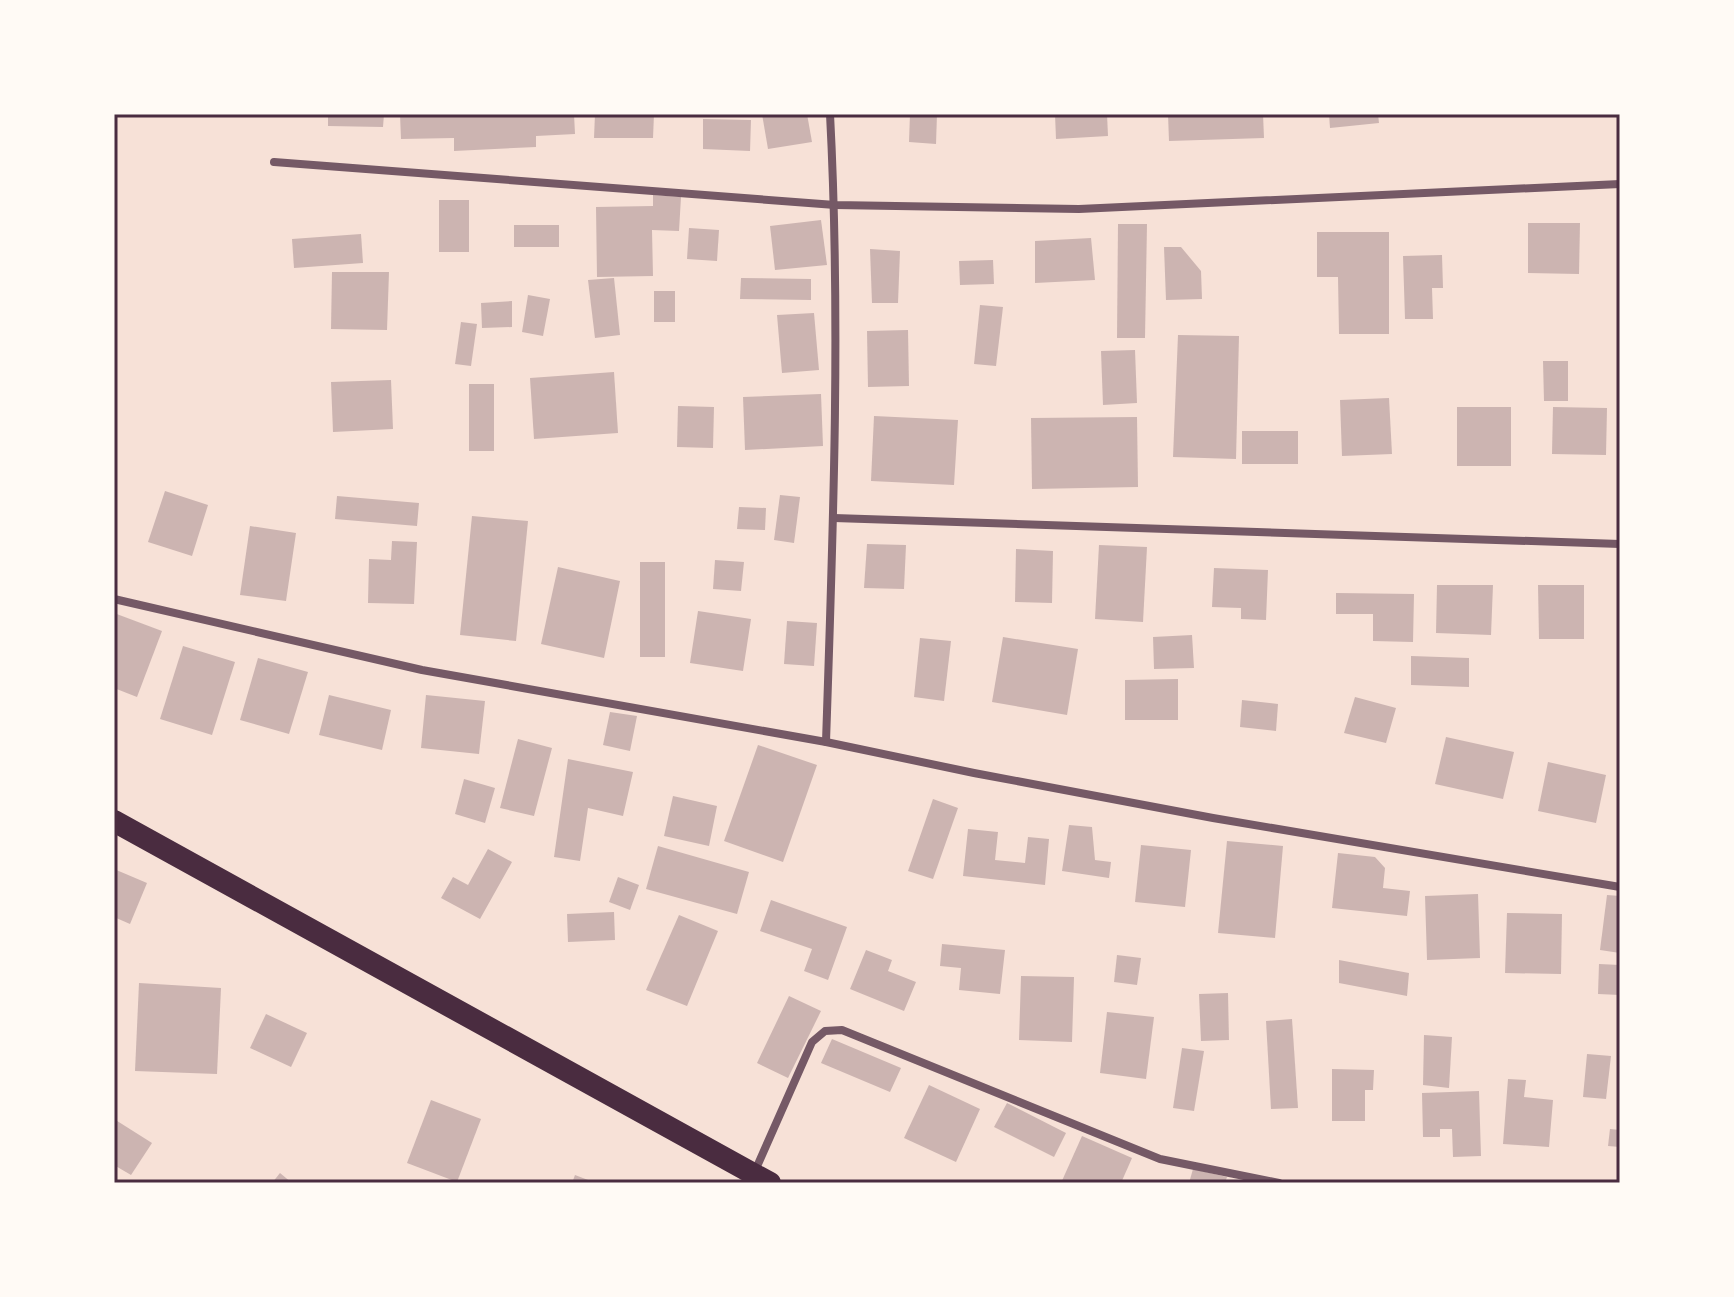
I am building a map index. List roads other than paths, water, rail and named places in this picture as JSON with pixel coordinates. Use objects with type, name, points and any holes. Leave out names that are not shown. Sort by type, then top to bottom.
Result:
[{"type":"highway","points":[[114,821],[762,1178]]},
{"type":"street","points":[[826,742],[834,518],[835,205],[830,114]]},
{"type":"street","points":[[274,162],[835,205],[1079,209],[1620,184]]},
{"type":"street","points":[[834,518],[1620,544]]},
{"type":"street","points":[[114,599],[422,670],[826,742],[1213,818],[1620,887]]},
{"type":"street","points":[[762,1178],[812,1042],[825,1031],[842,1030],[1160,1159],[1279,1183]]}]
